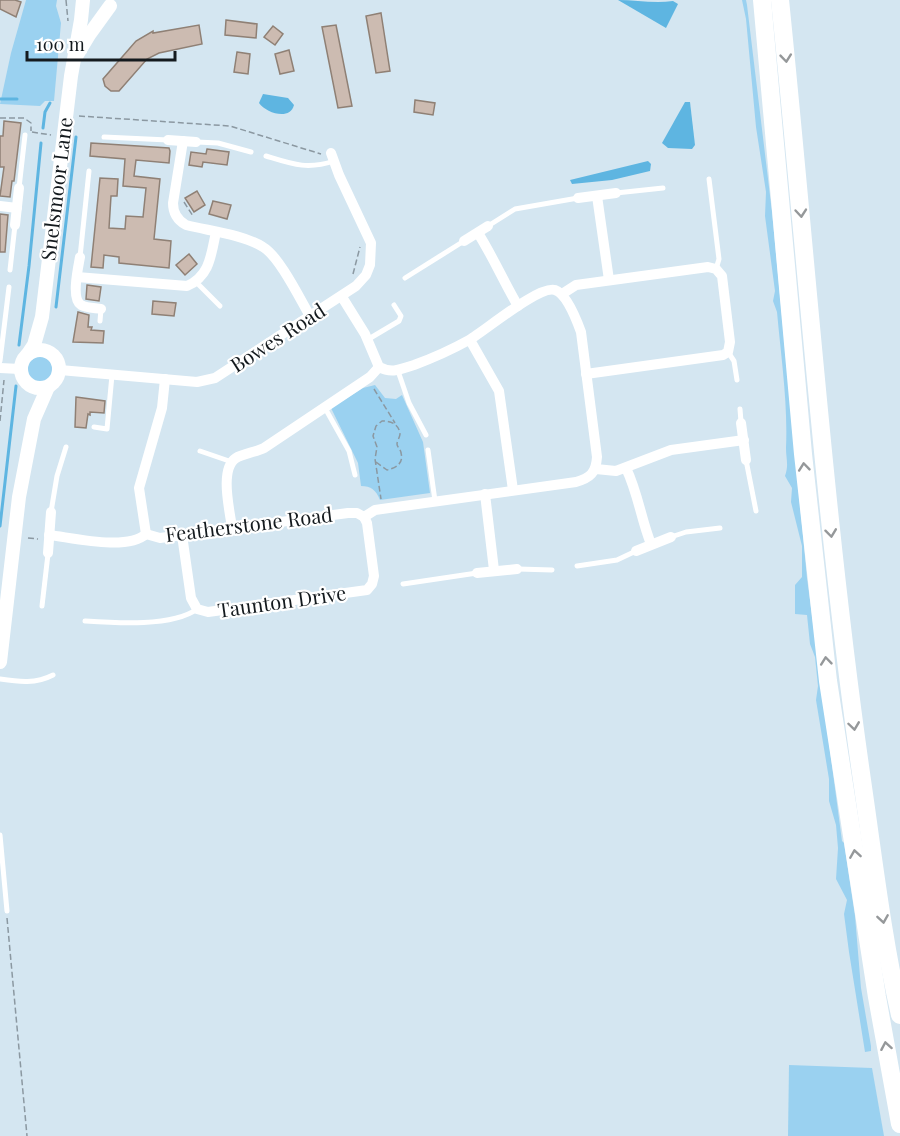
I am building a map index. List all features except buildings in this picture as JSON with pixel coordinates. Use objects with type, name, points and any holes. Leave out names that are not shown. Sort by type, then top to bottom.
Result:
[{"type":"highway","points":[[762,0],[803,454],[828,681],[877,997],[900,1124]]},
{"type":"highway","points":[[780,0],[824,475],[846,670],[884,928],[900,1016]]},
{"type":"street","points":[[84,0],[98,8],[113,3]]},
{"type":"street","name":"Snelsmoor Lane","points":[[28,354],[34,345],[42,317],[84,0]]},
{"type":"street","points":[[757,0],[765,26]]},
{"type":"street","name":"Snelsmoor Lane","points":[[74,62],[89,35],[113,3]]},
{"type":"street","points":[[168,140],[196,142]]},
{"type":"street","points":[[183,141],[173,206],[176,216],[186,225],[264,247],[273,255],[310,316]]},
{"type":"street","name":"Bowes Road","points":[[60,370],[197,382],[215,378],[352,290],[366,275],[370,265],[371,243],[332,157]]},
{"type":"street","points":[[15,225],[19,188]]},
{"type":"street","points":[[578,198],[616,193]]},
{"type":"street","points":[[597,196],[609,280]]},
{"type":"street","points":[[0,206],[17,208]]},
{"type":"street","points":[[464,241],[488,226]]},
{"type":"street","points":[[77,277],[176,287],[187,286],[196,282],[205,273],[216,232]]},
{"type":"street","points":[[478,233],[495,260],[502,279],[518,306]]},
{"type":"street","points":[[80,257],[76,289],[78,303],[84,307],[101,309]]},
{"type":"street","points":[[562,294],[576,285],[708,267],[716,269],[722,276],[730,342],[728,352],[723,355],[586,374]]},
{"type":"street","points":[[342,297],[367,340],[379,367],[386,371],[398,370],[435,358],[470,339],[518,306],[550,289],[562,294],[581,332],[597,458],[596,468],[616,471],[670,450],[744,440]]},
{"type":"street","name":"Snelsmoor Lane","points":[[42,317],[44,335],[51,353]]},
{"type":"street","points":[[470,339],[500,391],[513,490]]},
{"type":"street","points":[[0,662],[3,609],[19,497],[34,419],[48,387],[56,380],[60,370],[58,361],[51,353],[40,350],[28,354],[21,363],[34,419]]},
{"type":"street","points":[[232,528],[227,484],[231,462],[238,456],[264,448],[370,377],[379,367]]},
{"type":"street","points":[[0,368],[21,369]]},
{"type":"street","name":"Featherstone Road","points":[[165,379],[162,408],[139,488],[146,534],[160,538],[348,513],[357,513],[364,517],[375,510],[576,482],[591,476],[596,468]]},
{"type":"street","points":[[26,383],[36,388],[48,387]]},
{"type":"street","points":[[741,423],[746,459]]},
{"type":"street","points":[[626,468],[638,498],[643,524],[651,544]]},
{"type":"street","points":[[485,494],[494,570]]},
{"type":"street","points":[[48,553],[51,512]]},
{"type":"street","name":"Taunton Drive","points":[[182,535],[191,598],[197,609],[208,612],[367,590],[374,576],[367,523],[364,517]]},
{"type":"street","points":[[49,535],[120,543],[133,542],[146,534]]},
{"type":"street","points":[[636,551],[670,537]]},
{"type":"street","points":[[477,573],[517,569]]},
{"type":"lane","points":[[19,188],[29,133]]},
{"type":"lane","points":[[104,137],[168,140]]},
{"type":"lane","points":[[196,142],[218,143],[251,152]]},
{"type":"lane","points":[[266,156],[301,166],[317,167],[332,157]]},
{"type":"lane","points":[[80,257],[89,171]]},
{"type":"lane","points":[[709,179],[719,259],[716,269]]},
{"type":"lane","points":[[616,193],[663,188]]},
{"type":"lane","points":[[488,226],[515,209],[578,198]]},
{"type":"lane","points":[[10,270],[15,225]]},
{"type":"lane","points":[[405,278],[464,241]]},
{"type":"lane","points":[[196,282],[220,306]]},
{"type":"lane","points":[[0,361],[9,287]]},
{"type":"lane","points":[[367,340],[399,321],[401,316],[394,305]]},
{"type":"lane","points":[[100,321],[101,309]]},
{"type":"lane","points":[[728,352],[734,361],[737,380]]},
{"type":"lane","points":[[398,370],[409,403],[426,435]]},
{"type":"lane","points":[[94,427],[107,429],[112,374]]},
{"type":"lane","points":[[325,408],[349,451],[354,475]]},
{"type":"lane","points":[[740,409],[741,423]]},
{"type":"lane","points":[[51,512],[57,476],[66,447]]},
{"type":"lane","points":[[428,450],[435,501]]},
{"type":"lane","points":[[200,451],[231,462]]},
{"type":"lane","points":[[746,459],[756,511]]},
{"type":"lane","points":[[670,537],[686,532],[720,528]]},
{"type":"lane","points":[[577,566],[616,560],[636,551]]},
{"type":"lane","points":[[42,606],[48,553]]},
{"type":"lane","points":[[517,569],[552,570]]},
{"type":"lane","points":[[403,584],[477,573]]},
{"type":"lane","points":[[85,621],[125,624],[187,616],[197,609]]},
{"type":"lane","points":[[0,679],[26,683],[44,680],[53,675]]},
{"type":"lane","points":[[0,835],[7,911]]},
{"type":"path","points":[[73,115],[231,126],[332,157]]},
{"type":"path","points":[[0,118],[24,118],[31,123],[29,133],[55,135]]},
{"type":"path","points":[[175,189],[201,229]]},
{"type":"path","points":[[352,290],[352,277],[361,244],[359,237],[363,226]]},
{"type":"path","points":[[371,385],[400,434],[397,443],[401,452],[398,466],[387,470],[375,462]]},
{"type":"path","points":[[382,509],[375,462],[377,447],[373,430],[382,421],[395,424]]},
{"type":"path","points":[[7,911],[27,1136]]},
{"type":"shaded area","points":[[26,0],[57,0],[56,6],[61,23],[54,101],[45,101],[40,106],[0,104],[11,53]]},
{"type":"shaded area","points":[[618,0],[673,1],[678,4],[666,28]]},
{"type":"shaded area","points":[[742,0],[746,0],[747,5],[772,212],[807,578],[842,841],[855,916],[861,988],[871,1046],[871,1051],[865,1052],[844,914],[847,900],[836,879],[838,848],[836,825],[829,801],[829,779],[816,700],[818,686],[815,657],[810,644],[807,615],[795,614],[795,585],[802,577],[802,546],[791,502],[792,488],[785,476],[787,465],[784,380],[777,312],[773,301],[775,291],[765,216],[766,192],[756,127],[746,19]]},
{"type":"shaded area","points":[[263,94],[288,98],[294,105],[292,110],[278,114],[267,110],[259,103]]},
{"type":"shaded area","points":[[685,102],[690,102],[695,145],[692,149],[668,148],[662,143]]},
{"type":"shaded area","points":[[648,161],[651,164],[650,171],[612,180],[572,184],[570,180]]},
{"type":"shaded area","points":[[40,356],[49,360],[53,369],[49,378],[40,382],[31,378],[27,369],[31,360]]},
{"type":"shaded area","points":[[375,385],[385,398],[396,399],[402,395],[423,442],[430,493],[380,500],[373,489],[361,486],[358,463],[331,408],[363,388]]},
{"type":"shaded area","points":[[789,1065],[872,1068],[884,1136],[788,1136]]},
{"type":"waterway","points":[[0,99],[17,99]]},
{"type":"waterway","points":[[43,128],[45,112],[50,103]]},
{"type":"waterway","points":[[56,307],[76,137]]},
{"type":"waterway","points":[[19,345],[41,143]]},
{"type":"waterway","points":[[0,526],[16,386]]}]
